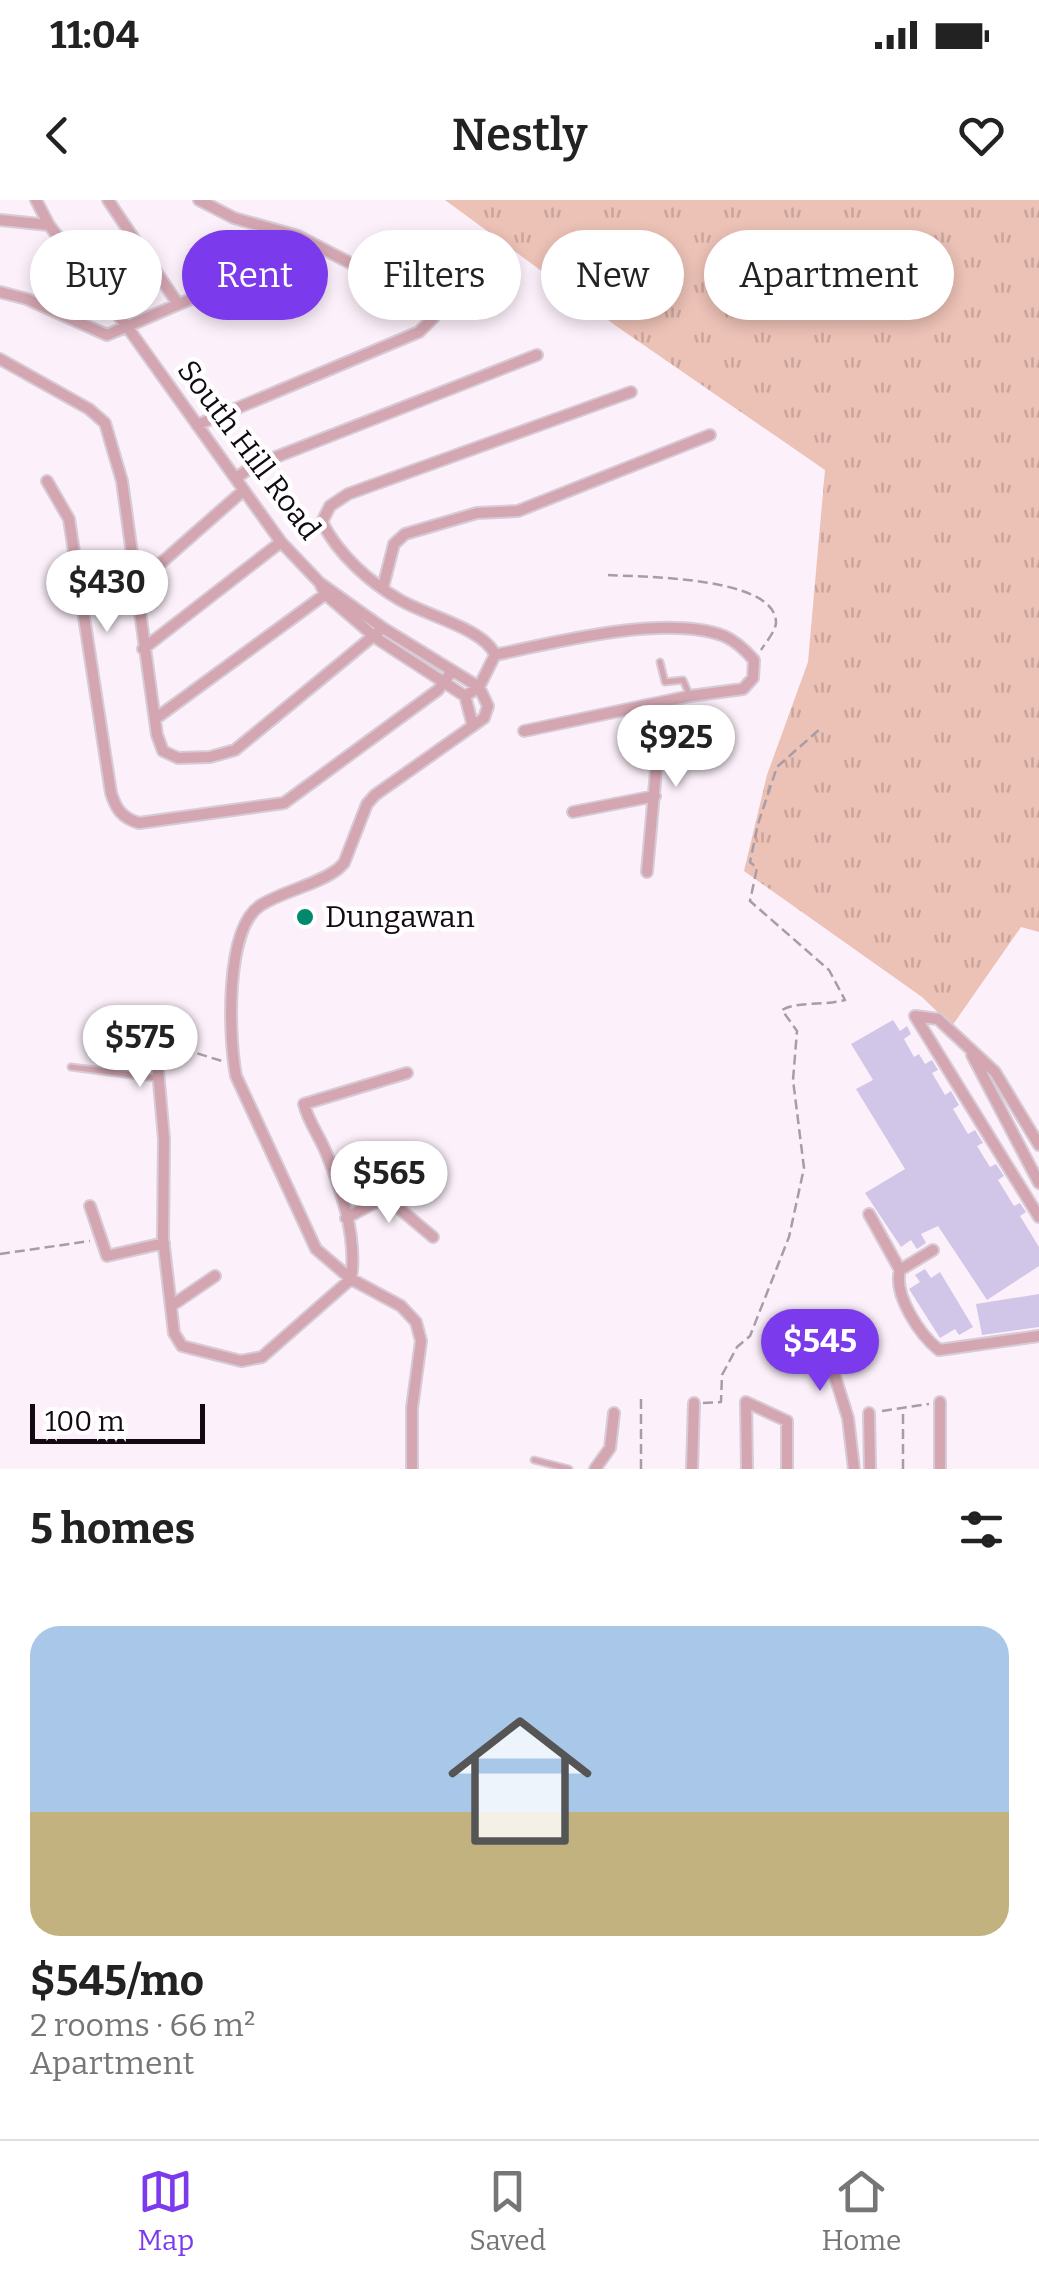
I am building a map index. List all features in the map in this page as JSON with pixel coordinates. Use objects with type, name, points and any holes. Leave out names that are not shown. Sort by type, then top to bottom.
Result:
[{"type":"street","name":"South Hill Road","points":[[36,200],[49,225],[281,542],[325,589],[465,696]]},
{"type":"street","points":[[108,200],[178,304]]},
{"type":"street","points":[[196,425],[419,332],[434,317],[428,303],[298,236],[234,218],[199,200]]},
{"type":"street","points":[[0,220],[49,225]]},
{"type":"street","points":[[0,292],[27,298],[108,335],[182,302]]},
{"type":"street","points":[[236,478],[254,466],[537,355]]},
{"type":"street","points":[[0,359],[89,409],[105,423],[122,480],[159,744],[169,756],[228,754],[379,633]]},
{"type":"street","points":[[495,655],[486,640],[399,600],[334,546],[322,522],[330,506],[348,494],[631,392]]},
{"type":"street","points":[[383,587],[394,544],[405,534],[476,513],[518,511],[710,435]]},
{"type":"street","points":[[47,481],[69,519],[111,793],[115,805],[128,820],[138,823],[284,804],[445,683],[452,670]]},
{"type":"street","points":[[161,563],[244,490]]},
{"type":"street","points":[[143,649],[281,542]]},
{"type":"street","points":[[155,719],[325,589]]},
{"type":"street","points":[[495,655],[620,632],[684,629],[724,636],[754,660],[752,678],[742,689],[524,731]]},
{"type":"street","name":"South Hill Road","points":[[379,633],[479,687]]},
{"type":"street","points":[[473,726],[465,696],[479,687],[495,655]]},
{"type":"street","points":[[412,1469],[412,1408],[421,1341],[416,1322],[402,1306],[351,1279],[316,1248],[236,1076],[231,1028],[239,940],[250,916],[260,905],[344,863],[367,804],[375,795],[487,713],[488,706],[479,687]]},
{"type":"street","points":[[647,872],[662,703]]},
{"type":"street","points":[[573,812],[656,796]]},
{"type":"street","points":[[1039,1145],[995,1072],[938,1019],[915,1016],[1039,1217]]},
{"type":"street","points":[[155,1037],[164,1139],[165,1309],[182,1346],[241,1361],[262,1357],[351,1279],[346,1218],[326,1153],[304,1104],[408,1073]]},
{"type":"street","points":[[966,1046],[1039,1182]]},
{"type":"street","points":[[346,1218],[388,1199],[432,1237]]},
{"type":"street","points":[[90,1206],[108,1256],[164,1243]]},
{"type":"street","points":[[869,1214],[900,1270]]},
{"type":"street","points":[[933,1250],[900,1270],[898,1277],[902,1296],[926,1337],[939,1350],[1039,1336]]},
{"type":"street","points":[[165,1309],[215,1276]]},
{"type":"street","points":[[836,1324],[827,1351],[848,1418],[854,1469]]},
{"type":"street","points":[[747,1469],[746,1402],[787,1421],[787,1469]]},
{"type":"street","points":[[940,1402],[940,1469]]},
{"type":"street","points":[[692,1469],[694,1403]]},
{"type":"street","points":[[600,1465],[610,1448],[614,1413]]},
{"type":"street","points":[[869,1413],[870,1469]]},
{"type":"lane","points":[[660,662],[665,682],[683,680],[690,696]]},
{"type":"lane","points":[[71,1067],[158,1079]]},
{"type":"lane","points":[[534,1460],[570,1469]]},
{"type":"path","points":[[608,575],[708,581],[744,592],[770,608],[775,616],[773,632],[754,660]]},
{"type":"path","points":[[694,1403],[721,1402],[722,1375],[737,1347],[750,1336],[789,1237],[804,1168],[793,1080],[796,1030],[782,1010],[792,1004],[824,1006],[844,1000],[829,970],[750,901],[757,868],[750,862],[777,767],[821,728]]},
{"type":"path","points":[[184,1049],[221,1062]]},
{"type":"path","points":[[0,1254],[102,1239]]},
{"type":"path","points":[[640,1469],[641,1396]]},
{"type":"path","points":[[869,1413],[940,1402]]},
{"type":"path","points":[[903,1408],[903,1469]]},
{"type":"green space","points":[[445,200],[1039,200],[1039,932],[1021,927],[952,1026],[922,997],[744,871],[767,775],[808,662],[825,470],[608,320],[684,320],[684,230],[541,230],[541,271],[521,256],[521,230],[486,230]]},
{"type":"building","points":[[893,1020],[900,1031],[907,1026],[911,1034],[904,1039],[914,1057],[919,1054],[925,1064],[932,1060],[938,1070],[932,1073],[945,1095],[951,1091],[959,1105],[953,1109],[968,1134],[975,1130],[983,1143],[977,1146],[990,1167],[996,1164],[1004,1176],[998,1180],[1014,1206],[1020,1203],[1026,1212],[1020,1216],[1039,1247],[1039,1266],[987,1300],[938,1226],[921,1234],[926,1243],[917,1249],[911,1240],[901,1247],[865,1193],[905,1169],[856,1089],[873,1080],[851,1044]]},
{"type":"building","points":[[356,1170],[366,1178],[356,1191],[347,1183]]},
{"type":"building","points":[[925,1269],[931,1278],[940,1272],[973,1327],[959,1335],[955,1329],[940,1338],[909,1289],[920,1282],[915,1275]]},
{"type":"building","points":[[1039,1294],[1039,1327],[982,1335],[976,1304]]},
{"type":"place","name":"Dungawan","points":[[305,917]]}]
